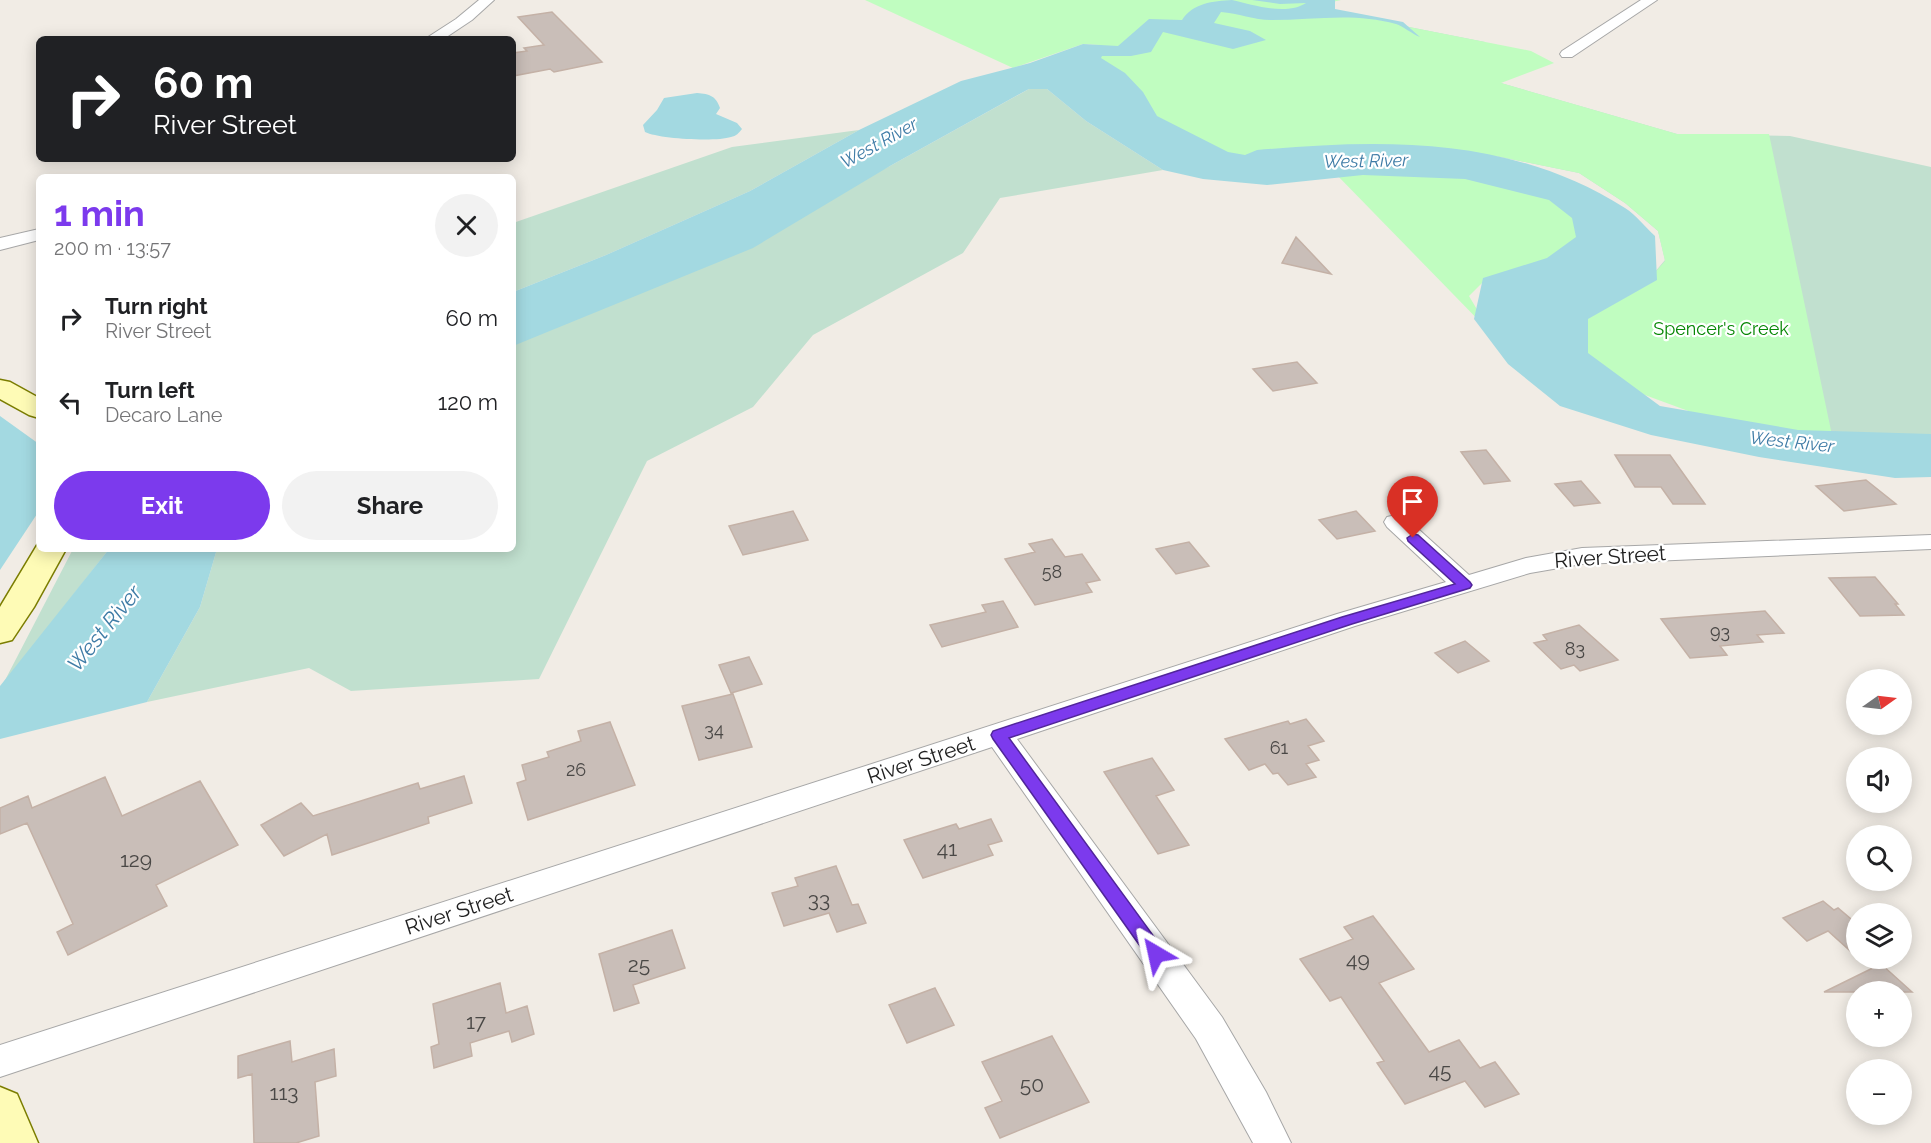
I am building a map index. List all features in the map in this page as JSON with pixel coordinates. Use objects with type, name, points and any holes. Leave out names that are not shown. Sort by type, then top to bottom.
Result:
[{"type":"main road","points":[[0,388],[36,407]]},
{"type":"main road","points":[[0,632],[48,552]]},
{"type":"main road","points":[[0,1109],[13,1143]]},
{"type":"street","points":[[438,36],[471,15],[487,0]]},
{"type":"street","points":[[1620,0],[1646,3]]},
{"type":"street","points":[[1567,54],[1646,3]]},
{"type":"street","points":[[0,244],[36,235]]},
{"type":"street","points":[[1396,522],[1465,585]]},
{"type":"street","name":"River Street","points":[[0,1061],[1347,620],[1526,566],[1582,556],[1931,542]]},
{"type":"street","points":[[999,735],[1209,1028],[1253,1104],[1272,1143]]},
{"type":"green space","name":"Spencer's Creek","points":[[865,0],[1341,0],[1313,8],[1531,51],[1554,63],[1501,83],[1677,134],[1769,134],[1833,440],[1691,412],[1596,377],[1544,332],[1643,286],[1665,261],[1658,231],[1625,203],[1579,173],[1496,156],[1351,150],[1237,159],[1200,151],[1089,62],[1099,45],[1083,44],[1013,68]]},
{"type":"green space","name":"Spencer's Creek","points":[[1341,0],[1313,8],[1485,42],[1501,83],[1677,134],[1790,136],[1931,167],[1931,434],[1833,440],[1643,286],[1665,260],[1658,231],[1625,203],[1579,173],[1496,156],[1351,150],[1103,40]]},
{"type":"green space","points":[[1029,89],[1047,89],[1086,121],[1163,170],[1000,198],[963,253],[813,335],[753,407],[647,461],[539,679],[351,691],[309,668],[147,702],[200,607],[216,552],[516,552],[516,344],[890,166]]},
{"type":"green space","points":[[859,130],[750,191],[606,255],[516,291],[516,222],[732,147]]},
{"type":"green space","points":[[1452,169],[1576,207],[1600,241],[1483,282],[1469,296],[1491,333],[1333,171]]},
{"type":"green space","points":[[71,552],[107,552],[2,686]]},
{"type":"water","name":"West River","points":[[1232,0],[1260,7],[1289,9],[1306,3],[1280,4],[1252,0],[1335,0],[1335,9],[1403,22],[1420,37],[1402,26],[1365,18],[1271,20],[1221,12],[1214,23],[1250,31],[1266,40],[1233,49],[1163,32],[1151,52],[1131,56],[1102,56],[1101,58],[1125,73],[1143,92],[1157,116],[1228,152],[1245,155],[1257,150],[1353,144],[1447,148],[1492,155],[1538,167],[1582,184],[1625,208],[1655,236],[1657,280],[1588,319],[1588,353],[1660,406],[1798,430],[1931,434],[1931,477],[1895,478],[1759,457],[1651,435],[1560,406],[1508,364],[1474,319],[1483,278],[1547,258],[1576,237],[1572,218],[1549,200],[1465,179],[1363,175],[1267,185],[1203,179],[1163,170],[1086,121],[1047,89],[1029,89],[1016,96],[890,166],[753,248],[516,345],[516,291],[606,255],[750,191],[859,130],[961,81],[1030,63],[1083,44],[1118,46],[1149,19],[1182,20],[1198,6]]},
{"type":"water","points":[[697,93],[714,98],[720,108],[716,114],[737,123],[742,129],[740,132],[724,139],[701,139],[674,138],[645,132],[643,125],[657,110],[664,98]]},
{"type":"water","points":[[0,416],[36,442],[36,516],[0,570]]},
{"type":"water","name":"West River","points":[[107,552],[216,552],[200,607],[147,702],[0,739],[0,686]]},
{"type":"building","points":[[552,12],[602,62],[554,72],[550,69],[516,75],[516,53],[527,51],[524,48],[544,45],[518,17]]},
{"type":"building","points":[[1296,237],[1331,274],[1282,263]]},
{"type":"building","points":[[1297,362],[1317,383],[1273,391],[1253,369]]},
{"type":"building","points":[[1486,450],[1510,481],[1484,484],[1461,452]]},
{"type":"building","points":[[1615,455],[1670,455],[1705,504],[1673,504],[1661,487],[1635,487]]},
{"type":"building","points":[[1866,480],[1896,504],[1844,511],[1816,486]]},
{"type":"building","points":[[1581,481],[1600,503],[1574,506],[1555,484]]},
{"type":"building","points":[[793,511],[808,540],[743,555],[729,526]]},
{"type":"building","points":[[1356,511],[1375,531],[1337,539],[1319,520]]},
{"type":"building","points":[[1052,539],[1065,557],[1082,554],[1100,580],[1086,583],[1092,592],[1035,605],[1005,559],[1035,552],[1029,544]]},
{"type":"building","points":[[1189,542],[1209,566],[1176,574],[1156,549]]},
{"type":"building","points":[[1875,577],[1898,604],[1895,604],[1904,615],[1860,616],[1829,578]]},
{"type":"building","points":[[1003,601],[1018,627],[942,647],[930,625],[986,612],[982,605]]},
{"type":"building","points":[[1765,611],[1784,633],[1757,635],[1763,642],[1720,646],[1727,655],[1690,658],[1661,619]]},
{"type":"building","points":[[1579,625],[1618,660],[1580,671],[1574,665],[1561,669],[1534,643],[1547,640],[1543,635]]},
{"type":"building","points":[[1465,641],[1489,661],[1458,673],[1435,653]]},
{"type":"building","points":[[749,657],[762,684],[731,693],[719,665]]},
{"type":"building","points":[[733,694],[752,747],[699,760],[682,706]]},
{"type":"building","points":[[1306,719],[1324,741],[1308,746],[1319,760],[1306,764],[1316,777],[1288,785],[1278,773],[1273,774],[1265,764],[1249,770],[1225,739],[1288,721],[1290,724]]},
{"type":"building","points":[[610,722],[635,785],[528,820],[517,783],[526,780],[522,765],[549,757],[547,752],[581,741],[578,731]]},
{"type":"building","points":[[1152,758],[1174,790],[1156,796],[1189,845],[1158,854],[1104,772]]},
{"type":"building","points":[[464,776],[472,803],[428,817],[429,823],[332,855],[327,834],[284,856],[261,825],[301,803],[313,816],[418,783],[420,789]]},
{"type":"building","points":[[105,777],[122,816],[200,781],[238,845],[156,885],[167,906],[68,955],[57,932],[73,924],[27,823],[0,834],[0,808],[28,796],[32,808]]},
{"type":"building","points":[[991,819],[1002,841],[988,845],[993,855],[923,878],[904,840],[956,824],[959,829]]},
{"type":"building","points":[[836,866],[852,905],[858,904],[866,923],[837,932],[829,913],[784,926],[772,893],[798,886],[795,878]]},
{"type":"building","points":[[1823,901],[1834,910],[1838,908],[1846,915],[1846,947],[1828,931],[1807,941],[1783,918]]},
{"type":"building","points":[[1373,916],[1414,969],[1379,983],[1429,1052],[1459,1040],[1480,1068],[1495,1062],[1519,1094],[1485,1107],[1465,1081],[1405,1104],[1377,1063],[1384,1061],[1341,997],[1330,1001],[1300,959],[1353,939],[1344,927]]},
{"type":"building","points":[[672,930],[685,968],[633,985],[639,1003],[614,1011],[599,954]]},
{"type":"building","points":[[1871,969],[1887,969],[1900,981],[1846,981]]},
{"type":"building","points":[[1846,981],[1846,992],[1824,992]]},
{"type":"building","points":[[500,983],[506,1013],[527,1006],[534,1034],[512,1042],[509,1031],[470,1043],[472,1056],[434,1068],[431,1047],[439,1044],[433,1004]]},
{"type":"building","points":[[935,988],[954,1025],[907,1043],[889,1005]]},
{"type":"building","points":[[1052,1036],[1089,1102],[1000,1138],[985,1108],[1002,1101],[982,1062]]},
{"type":"building","points":[[290,1041],[292,1062],[334,1049],[336,1076],[315,1082],[319,1136],[296,1143],[254,1143],[252,1074],[238,1078],[238,1056]]},
{"type":"route","points":[[1156,954],[999,735],[1347,620],[1465,585],[1413,538]]}]
